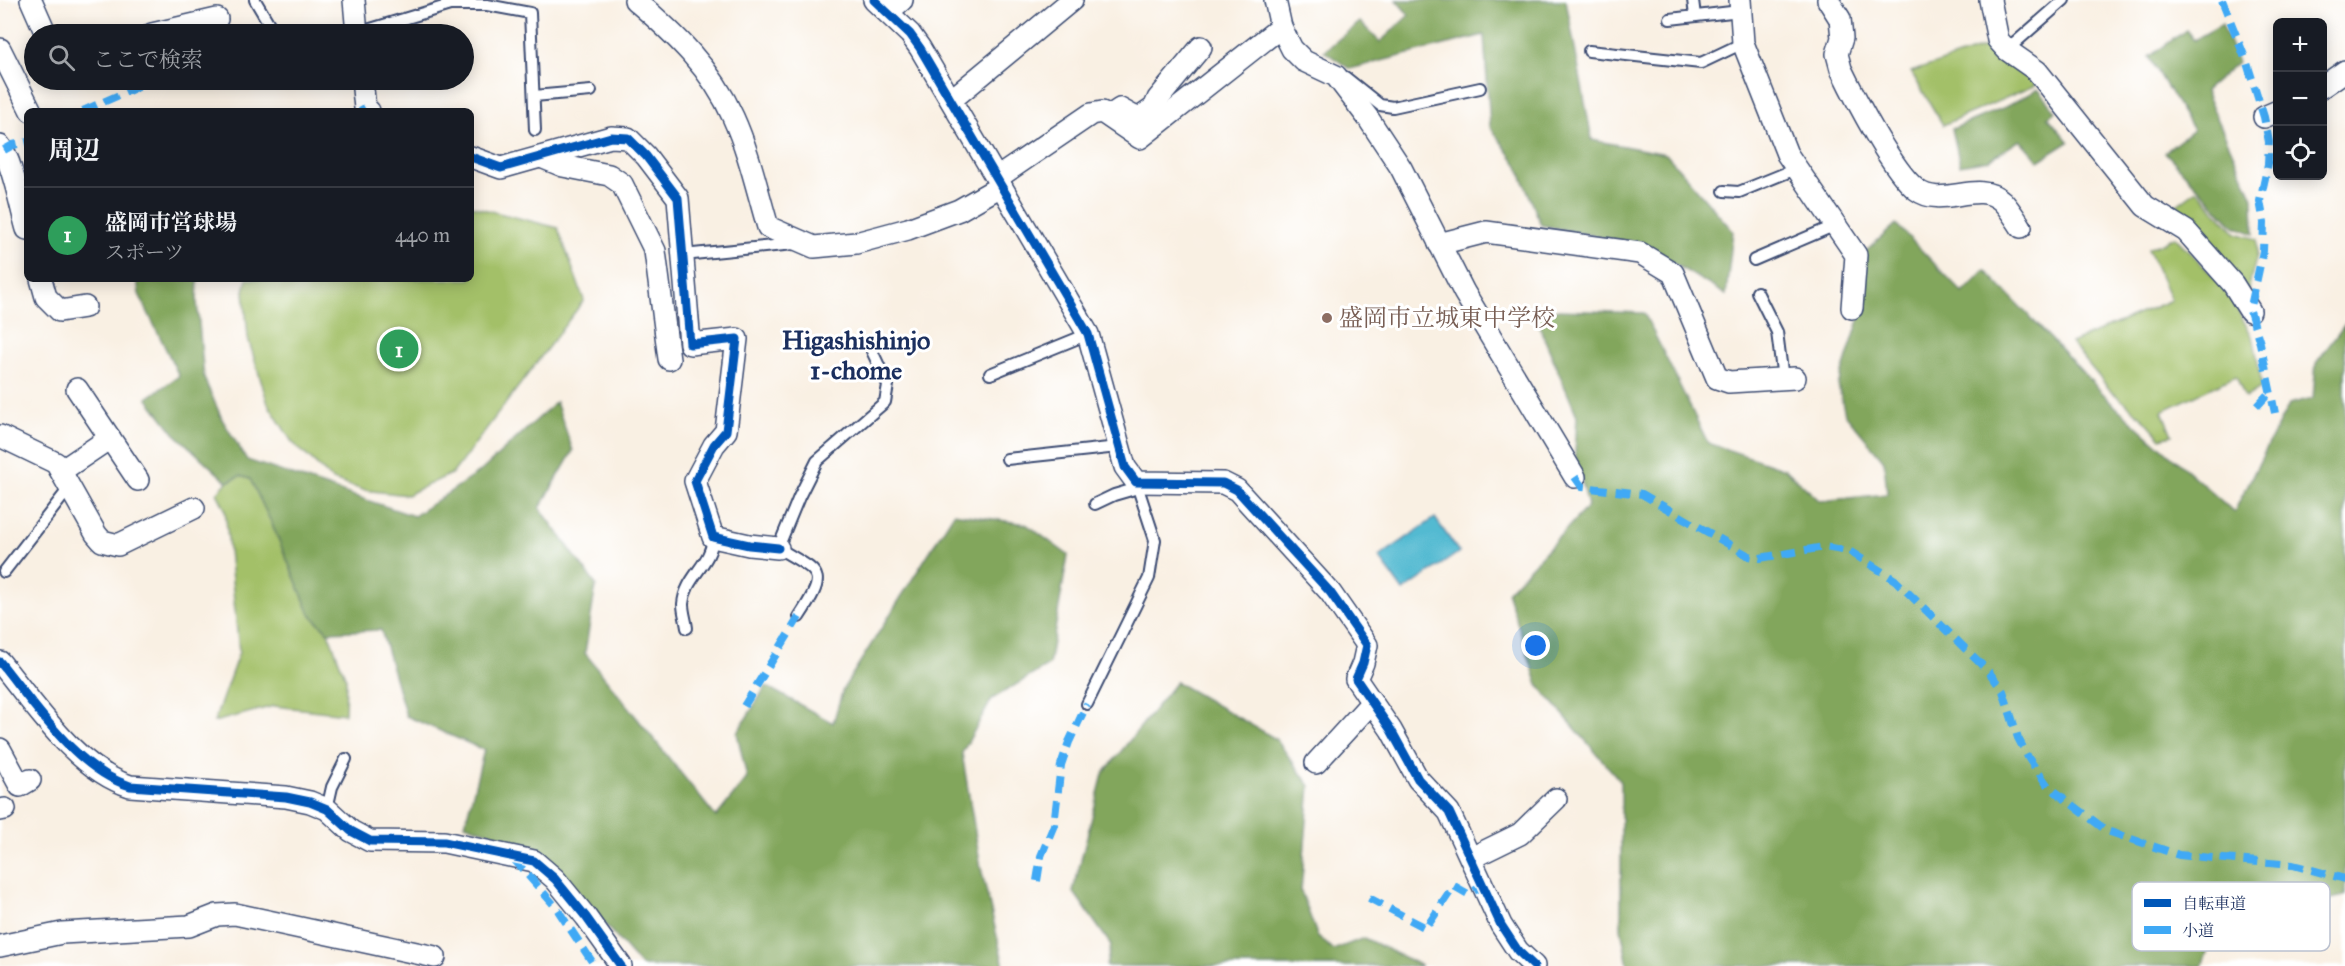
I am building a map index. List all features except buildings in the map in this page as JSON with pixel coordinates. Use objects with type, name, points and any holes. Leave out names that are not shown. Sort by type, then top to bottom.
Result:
[{"type":"street","points":[[32,0],[42,24]]},
{"type":"street","points":[[354,0],[355,24]]},
{"type":"street","points":[[635,0],[694,55],[722,95],[743,142],[768,227],[814,247],[870,240],[959,210],[1091,114],[1102,112],[1140,138],[1281,27]]},
{"type":"street","points":[[951,100],[1072,0]]},
{"type":"street","points":[[1275,0],[1281,27],[1292,49],[1304,61],[1336,76],[1368,118],[1401,168],[1464,292],[1575,477]]},
{"type":"street","points":[[1828,0],[1840,19],[1842,38],[1838,54],[1841,69],[1899,171],[1918,191],[1930,196],[1952,196],[1974,192],[1991,194],[2001,200],[2021,227]]},
{"type":"street","points":[[1990,0],[1998,40],[2007,50],[2037,71],[2145,206],[2186,231],[2233,284],[2250,311]]},
{"type":"street","points":[[888,4],[920,48],[1088,334],[1118,447],[1125,467],[1137,485],[1223,483],[1237,490],[1330,592],[1367,645],[1356,679],[1391,730],[1418,779],[1449,812],[1501,925],[1518,951],[1534,966]]},
{"type":"street","points":[[1740,5],[1743,43],[1787,154],[1856,255],[1852,308]]},
{"type":"street","points":[[195,24],[217,19]]},
{"type":"street","points":[[1108,117],[1120,109],[1138,119],[1154,108],[1158,99],[1201,47]]},
{"type":"street","points":[[0,49],[30,108]]},
{"type":"street","points":[[2327,84],[2345,71]]},
{"type":"street","points":[[363,90],[365,108]]},
{"type":"street","points":[[474,158],[501,168],[611,136],[628,138],[646,156],[678,198],[690,344],[737,339],[726,431],[714,445],[695,481],[713,537],[749,545],[778,548]]},
{"type":"street","points":[[0,146],[4,150],[24,218]]},
{"type":"street","points":[[540,157],[563,166],[609,175],[622,184],[655,251],[669,359]]},
{"type":"street","points":[[1438,244],[1486,232],[1640,253],[1673,273],[1717,378],[1729,382],[1789,379]]},
{"type":"street","points":[[42,282],[46,297],[60,311],[85,307]]},
{"type":"street","points":[[77,389],[138,480]]},
{"type":"street","points":[[0,436],[56,464],[96,534],[109,545],[118,546],[194,508]]},
{"type":"street","points":[[65,479],[110,438]]},
{"type":"street","points":[[0,662],[63,739],[115,781],[130,786],[286,797],[310,802],[327,809],[351,831],[370,841],[444,843],[534,861],[555,879],[621,966]]},
{"type":"street","points":[[1316,763],[1372,702]]},
{"type":"street","points":[[0,749],[20,786],[30,780]]},
{"type":"street","points":[[1471,858],[1520,834],[1556,799]]},
{"type":"street","points":[[0,946],[62,933],[189,926],[217,915],[235,914],[435,957]]},
{"type":"lane","points":[[255,0],[270,24]]},
{"type":"lane","points":[[1693,0],[1695,16]]},
{"type":"lane","points":[[2007,50],[2064,0]]},
{"type":"lane","points":[[385,24],[450,2],[488,5],[530,13],[535,130]]},
{"type":"lane","points":[[1670,19],[1695,16],[1740,5]]},
{"type":"lane","points":[[1588,51],[1701,63],[1743,43]]},
{"type":"lane","points":[[1336,76],[1345,76],[1380,105],[1393,107],[1480,88]]},
{"type":"lane","points":[[534,96],[591,92]]},
{"type":"lane","points":[[1724,191],[1739,192],[1797,168]]},
{"type":"lane","points":[[1754,260],[1836,225]]},
{"type":"lane","points":[[683,255],[803,244]]},
{"type":"lane","points":[[1757,292],[1777,332],[1789,379]]},
{"type":"lane","points":[[990,374],[1088,334]]},
{"type":"lane","points":[[798,617],[817,587],[818,579],[813,570],[778,548],[817,461],[885,402],[888,385],[872,351]]},
{"type":"lane","points":[[1007,459],[1118,447]]},
{"type":"lane","points":[[4,572],[65,479]]},
{"type":"lane","points":[[1088,704],[1149,578],[1155,540],[1137,485],[1095,504]]},
{"type":"lane","points":[[687,628],[683,607],[685,593],[712,549],[713,537]]},
{"type":"lane","points":[[327,809],[332,787],[346,759]]},
{"type":"green space","points":[[1396,0],[1566,0],[1592,140],[1666,154],[1733,231],[1726,295],[1645,246],[1541,225],[1517,164],[1490,127],[1484,35],[1350,69],[1324,51],[1360,22],[1380,42],[1409,15]]},
{"type":"green space","points":[[2222,24],[2238,62],[2205,91],[2253,198],[2254,234],[2234,226],[2165,152],[2193,130],[2149,57],[2186,30],[2194,40]]},
{"type":"green space","points":[[1988,46],[2030,76],[2036,85],[1943,125],[1911,72]]},
{"type":"green space","points":[[2038,89],[2056,111],[2048,117],[2069,142],[2039,161],[2020,140],[1989,160],[1960,165],[1952,129],[2005,107]]},
{"type":"green space","points":[[2197,190],[2236,233],[2257,239],[2257,255],[2248,291],[2169,211]]},
{"type":"green space","points":[[474,207],[558,228],[584,300],[453,473],[407,495],[363,490],[333,480],[292,442],[268,404],[248,338],[244,291],[246,282],[474,282]]},
{"type":"green space","points":[[1896,224],[1963,293],[1985,270],[2116,407],[2234,512],[2289,404],[2313,398],[2316,363],[2345,324],[2345,896],[2330,899],[2330,882],[2132,882],[2132,951],[2208,951],[2202,966],[1628,966],[1621,928],[1621,782],[1538,685],[1507,592],[1588,506],[1575,454],[1577,416],[1532,309],[1644,313],[1708,443],[1785,469],[1820,501],[1887,494],[1884,461],[1845,414],[1838,385],[1864,305],[1864,253]]},
{"type":"green space","points":[[2175,237],[2227,290],[2254,340],[2262,387],[2245,398],[2236,376],[2162,411],[2172,435],[2161,438],[2145,420],[2110,390],[2071,343],[2171,300],[2148,249]]},
{"type":"green space","points":[[137,282],[198,282],[197,301],[204,378],[223,421],[247,460],[414,516],[482,470],[556,402],[573,451],[540,508],[596,585],[585,653],[716,817],[747,778],[737,733],[766,686],[833,723],[843,689],[954,513],[1026,524],[1068,555],[1049,665],[992,699],[962,753],[981,868],[1004,966],[641,966],[541,851],[465,824],[484,750],[406,716],[381,630],[328,632],[310,614],[272,524],[250,479],[240,476],[227,482],[174,433],[147,398],[179,376],[139,294]]},
{"type":"green space","points":[[240,476],[250,479],[272,524],[310,614],[328,632],[346,679],[345,714],[274,706],[214,722],[239,652],[225,509],[217,493],[227,482]]},
{"type":"green space","points":[[1176,682],[1276,739],[1310,786],[1301,891],[1317,935],[1333,950],[1364,938],[1422,966],[1106,966],[1111,945],[1073,891],[1103,774]]},
{"type":"water","points":[[1435,518],[1459,552],[1403,591],[1379,557]]},
{"type":"marked path","points":[[2222,0],[2247,63],[2264,117],[2269,142],[2268,164],[2260,201],[2264,223],[2263,251],[2250,311],[2260,343],[2275,413]]},
{"type":"marked path","points":[[90,108],[130,90]]},
{"type":"marked path","points":[[4,150],[24,143]]},
{"type":"marked path","points":[[2257,406],[2271,391]]},
{"type":"marked path","points":[[1575,477],[1582,487],[1642,494],[1749,556],[1760,558],[1824,547],[1849,551],[1895,580],[1989,672],[2003,691],[2018,738],[2029,759],[2048,786],[2107,831],[2179,855],[2293,865],[2345,879]]},
{"type":"marked path","points":[[744,706],[799,617]]},
{"type":"marked path","points":[[1037,881],[1041,856],[1054,825],[1061,765],[1087,704]]},
{"type":"marked path","points":[[513,858],[555,906],[595,966]]},
{"type":"marked path","points":[[1369,898],[1426,928],[1454,886],[1468,894],[1483,886]]},
{"type":"cycle path","points":[[874,0],[910,34],[920,48],[1088,334],[1125,467],[1136,482],[1223,483],[1237,490],[1330,592],[1367,645],[1356,679],[1391,730],[1418,779],[1449,812],[1501,925],[1518,951],[1534,966]]},
{"type":"cycle path","points":[[474,158],[501,168],[611,137],[628,138],[646,156],[678,198],[690,344],[737,339],[726,431],[714,445],[695,481],[713,537],[749,545],[778,548]]},
{"type":"cycle path","points":[[0,662],[42,715],[74,750],[110,778],[130,786],[286,797],[310,802],[327,809],[351,831],[370,841],[444,842],[534,861],[555,879],[621,966]]},
{"type":"place","name":"盛岡市立城東中学校","points":[[1327,318]]},
{"type":"place","name":"盛岡市営球場","points":[[399,349]]},
{"type":"district","name":"Higashishinjo 1-chome","points":[[856,355]]}]
